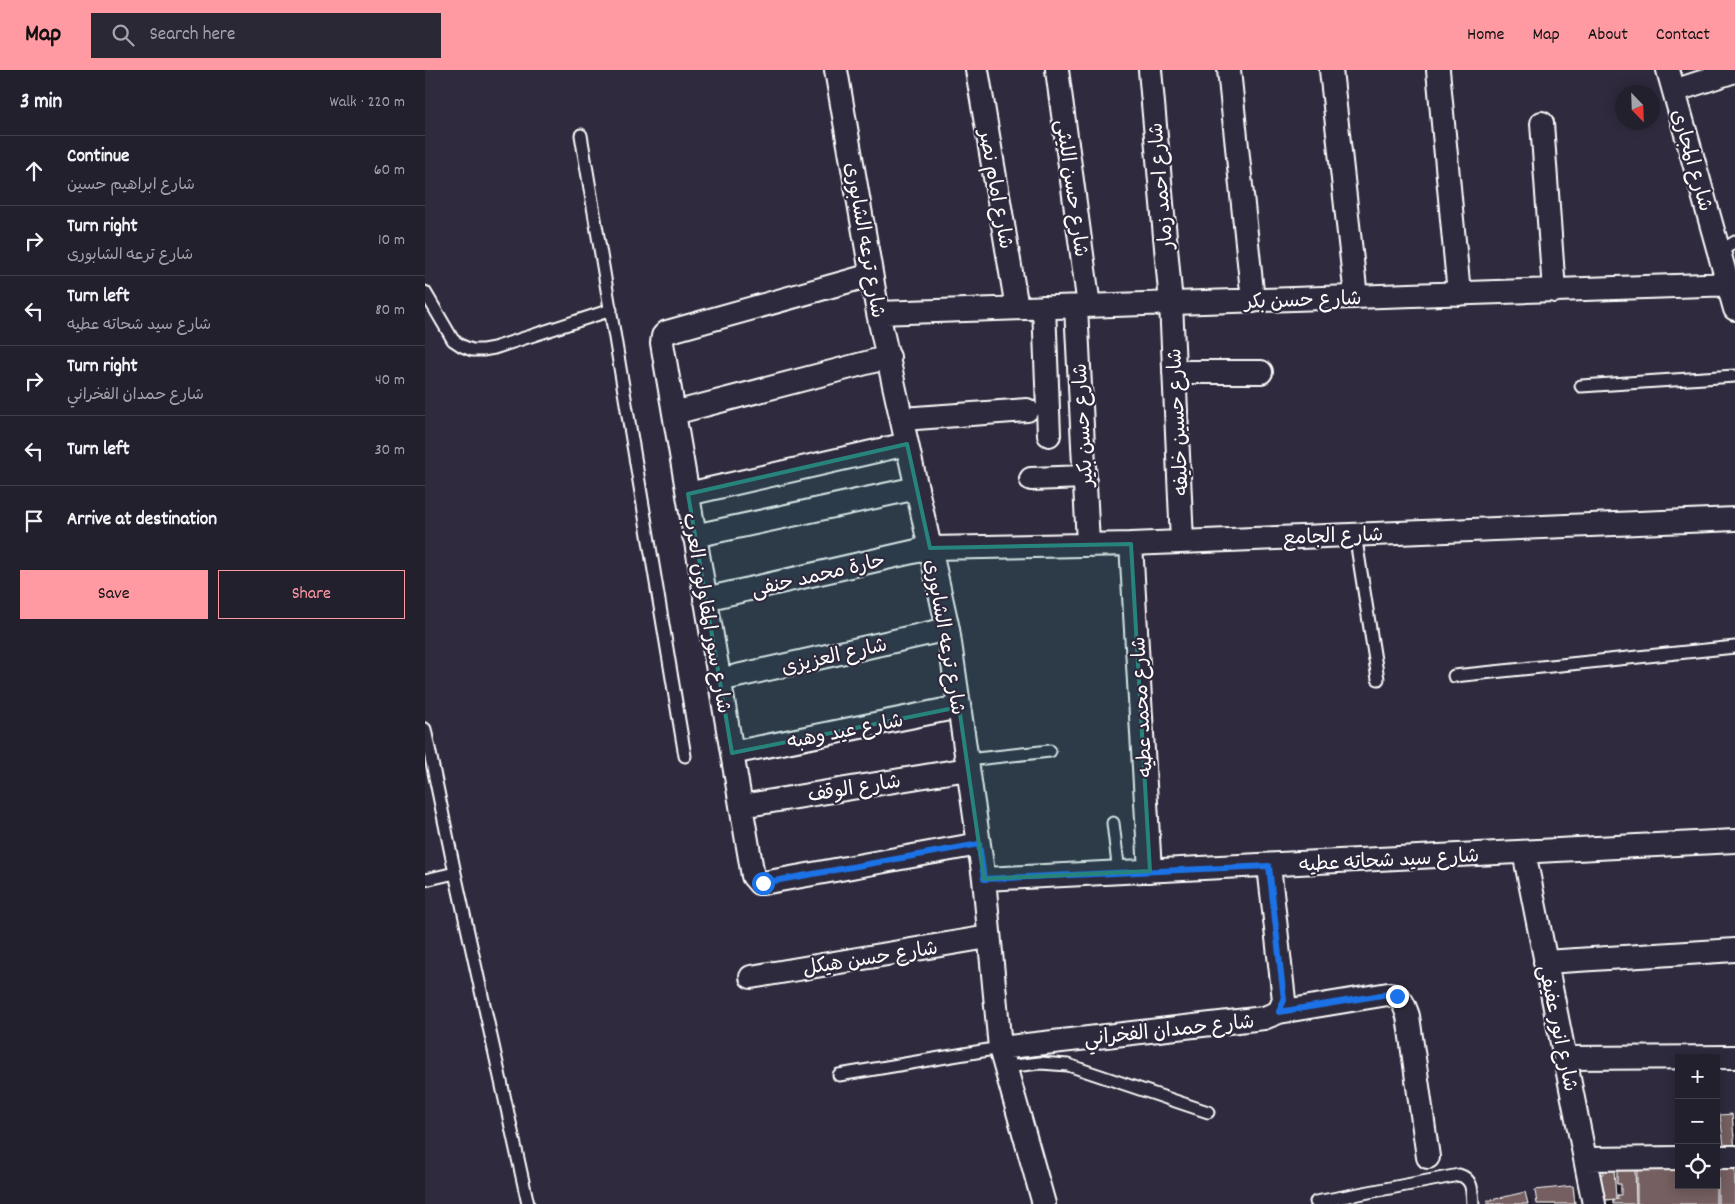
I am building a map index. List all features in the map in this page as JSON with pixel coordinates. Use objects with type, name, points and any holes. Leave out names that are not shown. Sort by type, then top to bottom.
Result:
[{"type":"street","name":"شارع ترعه الشابورى","points":[[836,70],[878,312],[948,629],[984,879],[988,937],[1003,1057],[1044,1204]]},
{"type":"street","name":"شارع امام نصر","points":[[977,70],[1017,308]]},
{"type":"street","name":"شارع حسن الليثى","points":[[1057,70],[1082,306]]},
{"type":"street","name":"شارع احمد زمار","points":[[1150,70],[1171,303]]},
{"type":"street","points":[[1229,70],[1253,301]]},
{"type":"street","points":[[1331,70],[1356,297]]},
{"type":"street","points":[[1438,70],[1459,294]]},
{"type":"street","name":"شارع المجارى","points":[[1668,70],[1727,247],[1735,309]]},
{"type":"street","points":[[1674,91],[1735,71]]},
{"type":"street","points":[[1542,123],[1554,291]]},
{"type":"street","name":"شارع سور المقاولون العرب","points":[[871,275],[667,332],[663,336],[662,343],[687,494],[753,876],[759,883],[763,883],[979,844]]},
{"type":"street","name":"شارع حسن بكر","points":[[878,312],[1732,284]]},
{"type":"street","name":"شارع حسين خليفه","points":[[1171,303],[1183,541]]},
{"type":"street","name":"شارع حسن بكير","points":[[1082,306],[1088,544]]},
{"type":"street","points":[[1045,307],[1049,435]]},
{"type":"street","points":[[674,413],[889,357]]},
{"type":"street","points":[[1174,372],[1261,372]]},
{"type":"street","points":[[902,420],[1027,410]]},
{"type":"street","points":[[687,494],[907,444]]},
{"type":"street","points":[[1031,479],[1085,477]]},
{"type":"street","points":[[695,536],[917,488]]},
{"type":"street","name":"شارع الجامع","points":[[930,548],[1131,544],[1735,519]]},
{"type":"street","name":"شارع محمد عطيه","points":[[1131,544],[1150,871]]},
{"type":"street","name":"حارة محمد حنفى","points":[[705,599],[930,548]]},
{"type":"street","name":"شارع العزيزى","points":[[719,680],[948,629]]},
{"type":"street","name":"شارع عيد وهبه","points":[[731,753],[959,707]]},
{"type":"street","name":"شارع الوقف","points":[[741,806],[967,764]]},
{"type":"street","name":"شارع سيد شحاته عطيه","points":[[984,879],[1735,841]]},
{"type":"street","name":"شارع انور عفيفى","points":[[1524,852],[1594,1204]]},
{"type":"street","name":"شارع حمدان الفخراني","points":[[1003,1057],[1264,1018],[1279,1012],[1284,1000],[1269,866]]},
{"type":"street","name":"شارع حسن هيكل","points":[[751,977],[988,937]]},
{"type":"street","points":[[1545,962],[1735,950]]},
{"type":"street","points":[[1279,1012],[1388,994],[1397,996],[1403,1002],[1408,1016],[1428,1157]]},
{"type":"street","points":[[1565,1058],[1735,1057]]},
{"type":"street","points":[[1720,1157],[1735,1157]]},
{"type":"street","points":[[1586,1159],[1675,1158]]},
{"type":"lane","points":[[581,135],[685,756]]},
{"type":"lane","points":[[425,292],[453,340],[473,350],[494,348],[611,310]]},
{"type":"lane","points":[[1581,386],[1735,376]]},
{"type":"lane","points":[[1355,534],[1378,679]]},
{"type":"lane","points":[[1454,676],[1735,647]]},
{"type":"lane","points":[[425,729],[528,1204]]},
{"type":"lane","points":[[967,764],[1050,751]]},
{"type":"lane","points":[[1113,823],[1119,873]]},
{"type":"lane","points":[[425,880],[455,873]]},
{"type":"lane","points":[[839,1075],[1003,1057],[1068,1065],[1208,1112]]},
{"type":"lane","points":[[1315,1202],[1459,1175],[1469,1180],[1473,1204]]},
{"type":"highlighted area","points":[[907,444],[930,548],[1131,544],[1150,871],[984,879],[959,707],[732,753],[688,494]]},
{"type":"building","points":[[1732,1114],[1735,1152],[1725,1153],[1720,1115]]},
{"type":"building","points":[[1720,1168],[1735,1168],[1735,1204],[1718,1204]]},
{"type":"building","points":[[1614,1169],[1616,1199],[1604,1200],[1585,1175],[1603,1174],[1603,1170]]},
{"type":"building","points":[[1635,1169],[1636,1204],[1613,1204],[1613,1200],[1618,1199],[1617,1195],[1621,1195],[1621,1184],[1617,1184],[1617,1170]]},
{"type":"building","points":[[1675,1169],[1675,1189],[1716,1189],[1716,1204],[1637,1204],[1637,1170]]},
{"type":"building","points":[[1573,1186],[1575,1204],[1537,1204],[1535,1190]]},
{"type":"building","points":[[1525,1192],[1528,1204],[1488,1204],[1487,1201]]},
{"type":"route","points":[[763,883],[979,844],[984,879],[1269,866],[1284,1000],[1279,1012],[1388,994],[1397,996]]}]
